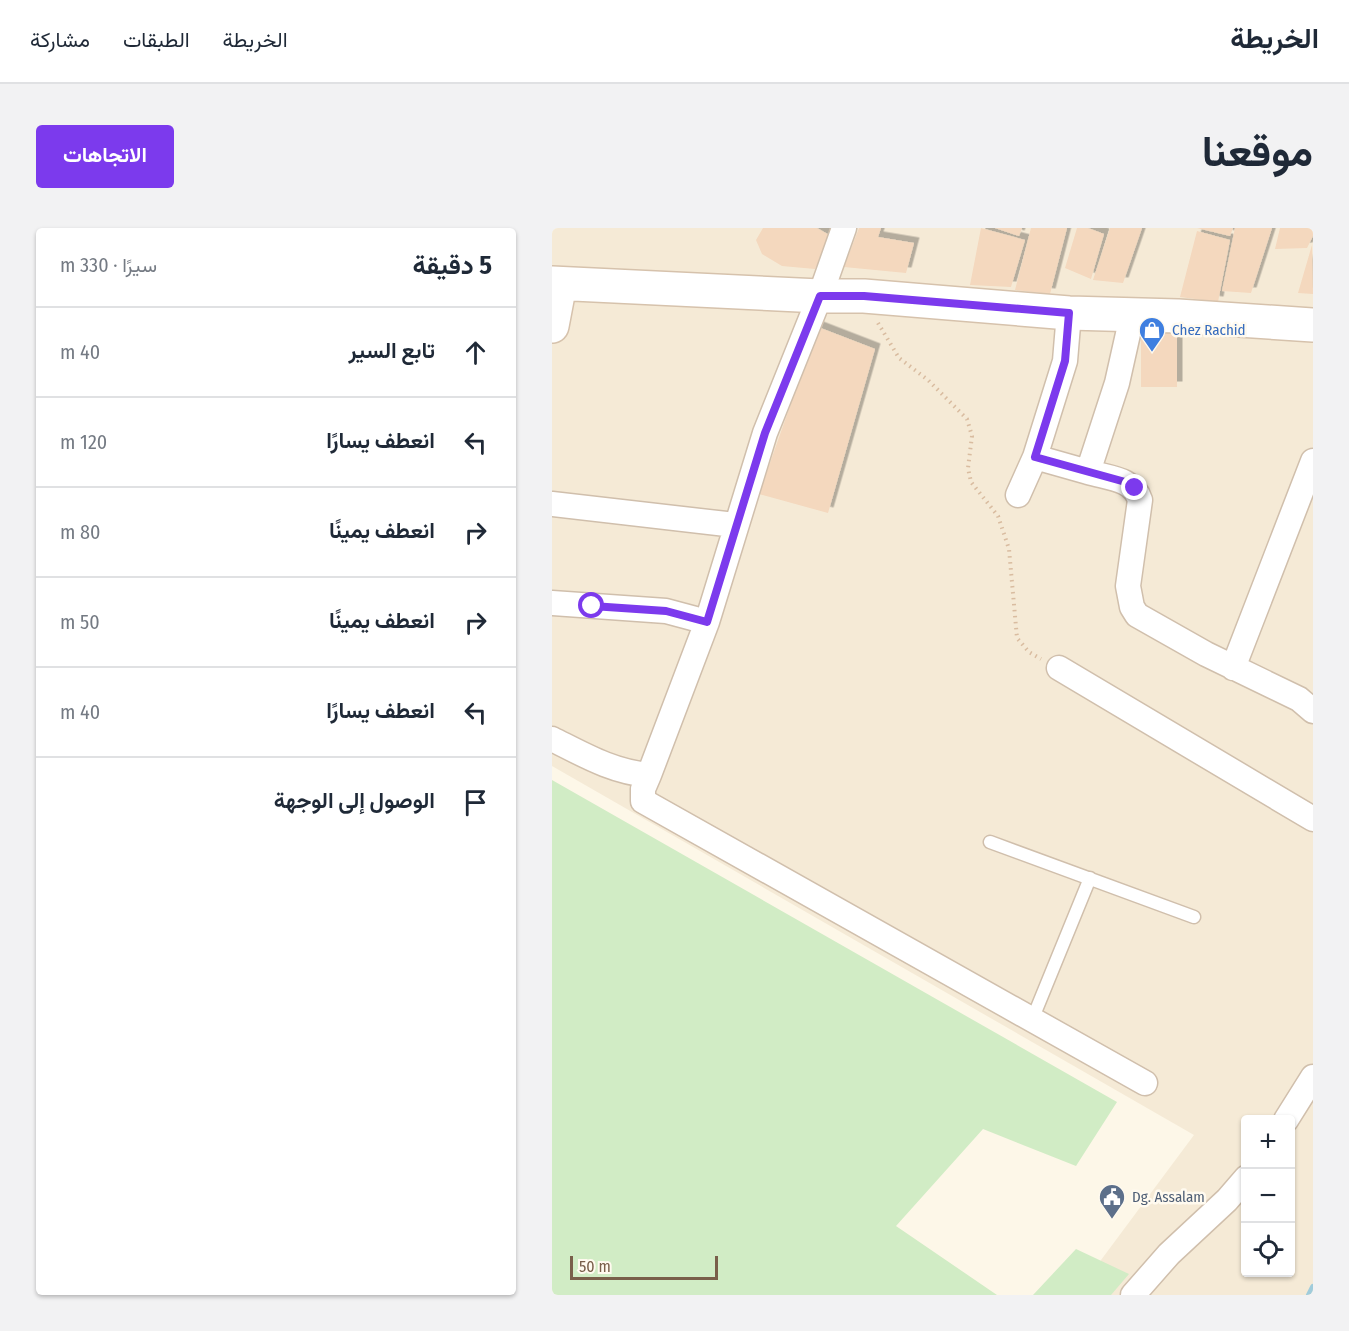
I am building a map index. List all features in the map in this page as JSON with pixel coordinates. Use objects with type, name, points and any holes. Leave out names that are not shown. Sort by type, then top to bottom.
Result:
[{"type":"street","points":[[843,228],[820,296],[765,433],[707,622],[643,789],[643,801],[1145,1083]]},
{"type":"street","points":[[552,326],[556,284],[864,296],[1069,313],[1178,316],[1313,325]]},
{"type":"street","points":[[1018,495],[1035,457],[1065,361],[1069,313]]},
{"type":"street","points":[[1088,472],[1117,382],[1132,316]]},
{"type":"street","points":[[1035,457],[1129,483],[1135,488],[1140,500],[1128,586],[1132,607],[1137,615],[1233,668],[1308,704]]},
{"type":"street","points":[[1233,668],[1313,461]]},
{"type":"street","points":[[552,504],[735,525]]},
{"type":"street","points":[[552,603],[666,611],[707,622]]},
{"type":"street","points":[[1059,668],[1313,819]]},
{"type":"street","points":[[552,739],[602,765],[629,774],[649,776]]},
{"type":"street","points":[[1289,1115],[1309,1083],[1313,1059]]},
{"type":"street","points":[[1133,1295],[1169,1254],[1227,1200],[1241,1183]]},
{"type":"lane","points":[[990,842],[1194,916]]},
{"type":"lane","points":[[1032,1020],[1090,878]]},
{"type":"path","points":[[864,296],[898,358],[928,380],[967,419],[972,436],[968,468],[971,482],[998,516],[1006,535],[1012,567],[1017,638],[1029,652],[1059,668]]},
{"type":"shaded area","points":[[552,228],[1313,228],[1313,1295],[1075,1295],[1194,1135],[552,766]]},
{"type":"green space","points":[[552,780],[1117,1102],[1076,1166],[983,1129],[896,1226],[997,1295],[552,1295]]},
{"type":"green space","points":[[1076,1249],[1129,1274],[1111,1295],[1033,1295]]},
{"type":"building","points":[[763,228],[817,228],[831,236],[815,269],[782,266],[762,254],[756,240]]},
{"type":"building","points":[[859,228],[881,228],[878,237],[914,243],[906,273],[844,267]]},
{"type":"building","points":[[981,228],[1025,240],[1011,287],[970,285]]},
{"type":"building","points":[[995,228],[1022,228],[1019,236]]},
{"type":"building","points":[[1031,228],[1067,228],[1050,294],[1015,290]]},
{"type":"building","points":[[1077,228],[1088,228],[1104,234],[1091,279],[1065,268]]},
{"type":"building","points":[[1110,228],[1142,228],[1123,283],[1093,280]]},
{"type":"building","points":[[1197,228],[1233,228],[1230,236]]},
{"type":"building","points":[[1235,228],[1272,228],[1251,293],[1222,291]]},
{"type":"building","points":[[1280,228],[1313,228],[1313,236],[1307,248],[1275,249]]},
{"type":"building","points":[[1197,231],[1230,240],[1218,302],[1180,297]]},
{"type":"building","points":[[1312,245],[1313,294],[1298,293]]},
{"type":"building","points":[[818,327],[875,349],[828,513],[759,494]]},
{"type":"building","points":[[1141,329],[1177,329],[1177,387],[1141,387]]},
{"type":"waterway","points":[[1309,1295],[1313,1287]]},
{"type":"place","name":"Chez Rachid","points":[[1152,353]]},
{"type":"place","name":"Dg. Assalam","points":[[1112,1220]]},
{"type":"route","points":[[592,606],[666,611],[707,622],[765,433],[820,296],[945,301],[1069,313],[1065,361],[1035,457],[1129,483],[1135,488]]}]
